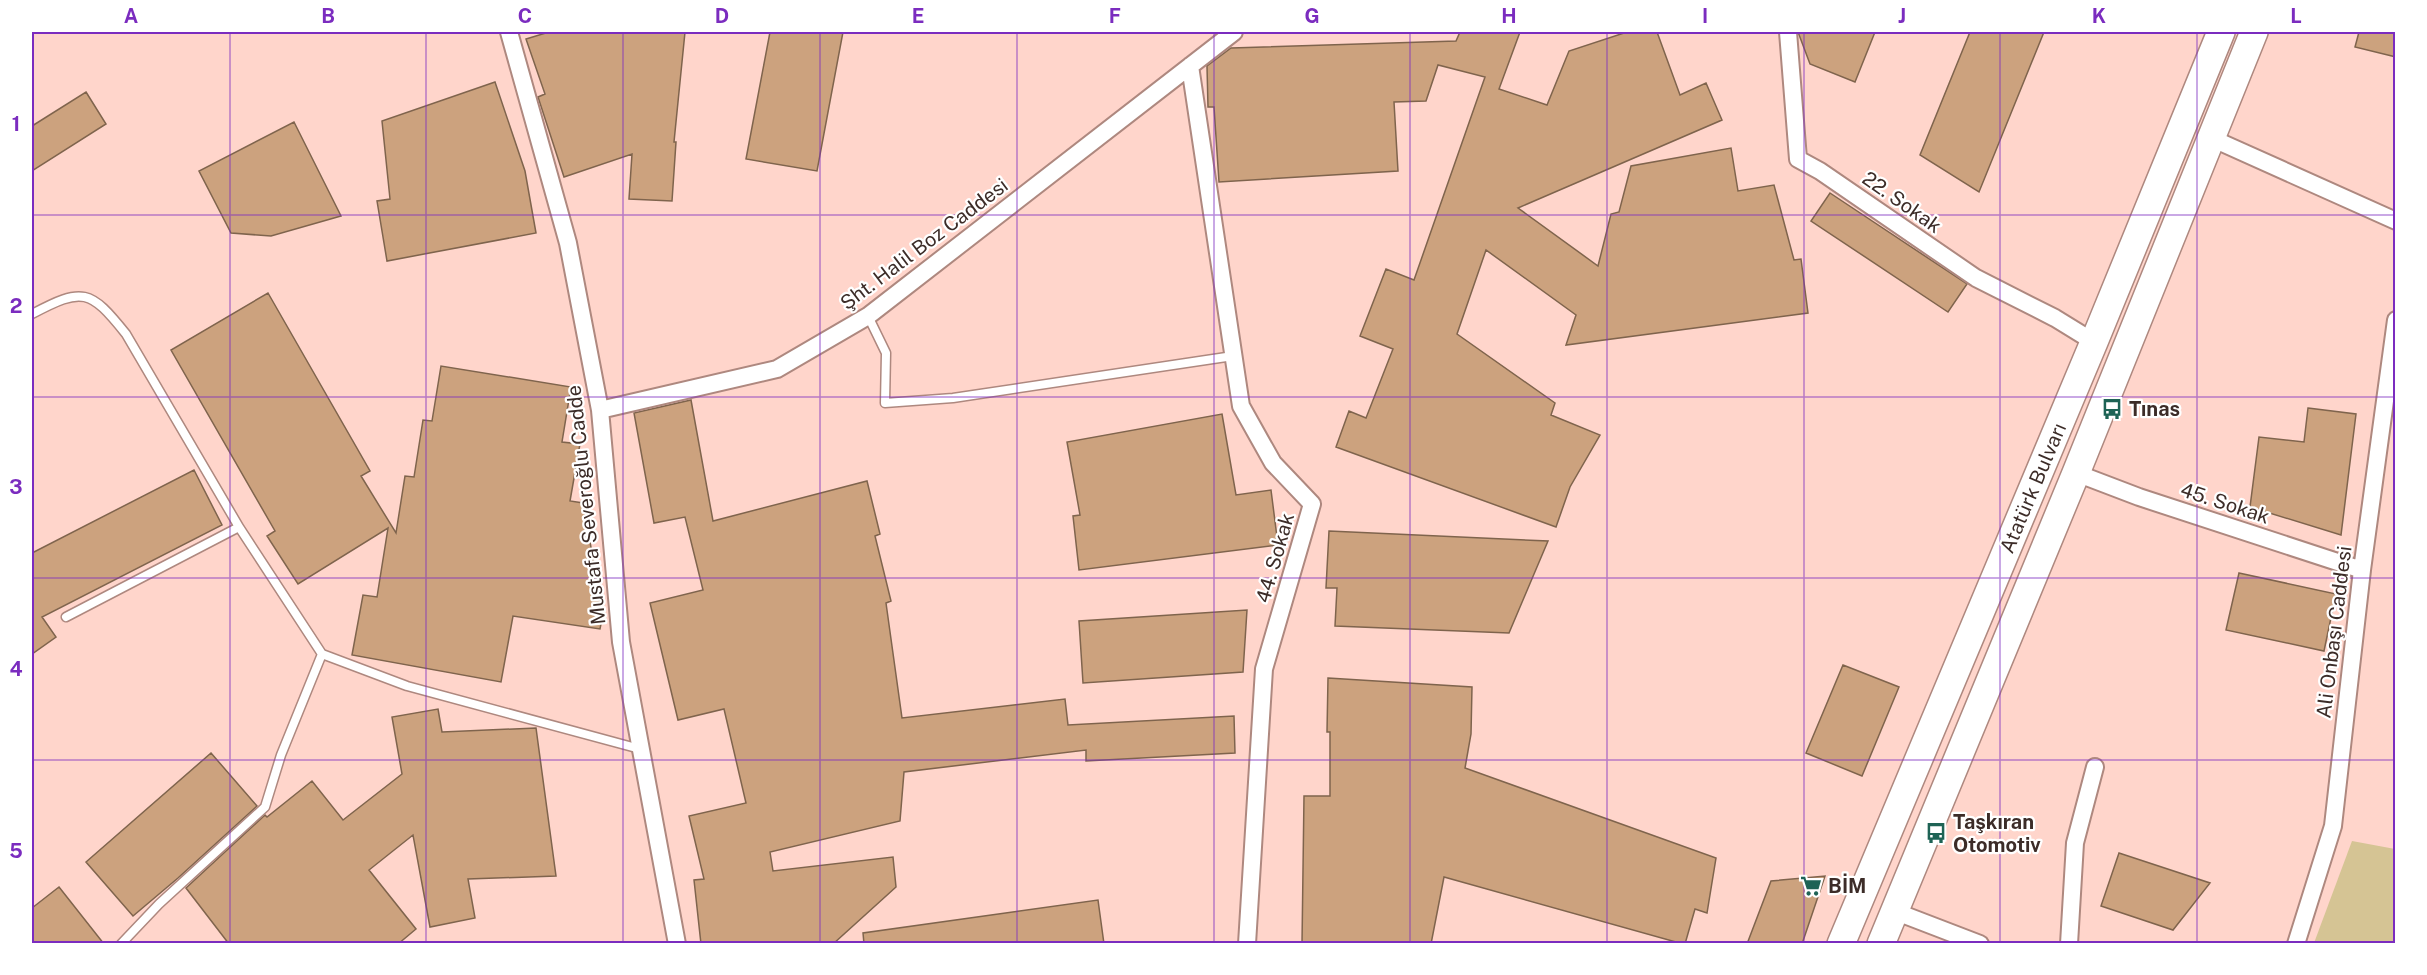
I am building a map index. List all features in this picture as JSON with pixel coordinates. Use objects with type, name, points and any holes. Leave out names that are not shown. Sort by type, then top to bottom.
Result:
[{"type":"main road","name":"Atatürk Bulvarı","points":[[1841,944],[2094,342],[2221,32]]},
{"type":"main road","name":"Atatürk Bulvarı","points":[[1881,944],[2076,473],[2254,32]]},
{"type":"street","name":"Mustafa Severoğlu Cadde","points":[[509,32],[568,243],[600,410],[621,642],[677,944]]},
{"type":"street","name":"Şht. Halil Boz Caddesi","points":[[600,410],[777,369],[868,316],[1234,32]]},
{"type":"street","name":"22. Sokak","points":[[1788,32],[1798,159],[1820,171],[1976,278],[2055,318],[2094,342]]},
{"type":"street","name":"44. Sokak","points":[[1190,66],[1241,406],[1273,464],[1312,504],[1264,669],[1247,944]]},
{"type":"street","points":[[2211,138],[2396,221]]},
{"type":"street","name":"Ali Onbaşı Caddesi","points":[[2296,944],[2333,826],[2362,570],[2396,320]]},
{"type":"street","name":"45. Sokak","points":[[2076,473],[2139,497],[2362,570]]},
{"type":"street","points":[[2069,944],[2075,843],[2095,767]]},
{"type":"street","points":[[1894,911],[1980,944]]},
{"type":"lane","points":[[32,314],[62,298],[87,296],[103,306],[126,334],[238,527],[322,654],[407,686],[641,749]]},
{"type":"lane","points":[[868,316],[886,353],[885,403],[952,398],[1233,356]]},
{"type":"lane","points":[[66,617],[238,527]]},
{"type":"lane","points":[[121,944],[159,904],[265,807],[281,755],[322,654]]},
{"type":"shaded area","points":[[2352,841],[2395,849],[2395,943],[2314,943]]},
{"type":"building","points":[[549,32],[685,32],[674,142],[676,142],[672,201],[629,199],[632,154],[564,177],[538,97],[545,94],[526,39]]},
{"type":"building","points":[[770,32],[843,32],[817,171],[746,159]]},
{"type":"building","points":[[1460,32],[1520,32],[1499,89],[1547,105],[1569,51],[1627,32],[1657,32],[1680,95],[1706,83],[1722,120],[1518,208],[1598,266],[1611,214],[1619,212],[1631,166],[1731,148],[1738,191],[1774,185],[1794,260],[1801,259],[1808,313],[1566,345],[1576,315],[1486,250],[1457,334],[1555,403],[1551,415],[1600,435],[1570,487],[1556,527],[1336,447],[1349,411],[1366,418],[1393,349],[1360,336],[1386,269],[1414,280],[1485,77],[1438,65],[1426,101],[1394,102],[1398,171],[1219,182],[1214,107],[1208,107],[1207,66],[1231,48],[1456,41]]},
{"type":"building","points":[[1798,32],[1875,32],[1855,82],[1810,64]]},
{"type":"building","points":[[1970,32],[2044,32],[1979,192],[1920,155]]},
{"type":"building","points":[[2359,32],[2396,32],[2396,57],[2355,47]]},
{"type":"building","points":[[495,82],[525,171],[536,233],[387,261],[377,201],[390,199],[382,121]]},
{"type":"building","points":[[86,92],[106,124],[32,171],[32,126]]},
{"type":"building","points":[[294,122],[341,216],[271,236],[231,233],[199,171]]},
{"type":"building","points":[[1830,193],[1967,284],[1948,312],[1811,221]]},
{"type":"building","points":[[268,293],[370,471],[361,476],[396,533],[405,476],[414,477],[423,420],[432,421],[441,366],[571,387],[562,442],[580,444],[570,501],[583,503],[603,614],[600,629],[513,616],[501,682],[352,655],[363,595],[377,597],[388,528],[298,584],[267,536],[275,531],[171,350]]},
{"type":"building","points":[[691,400],[713,521],[867,481],[880,534],[875,536],[891,601],[886,603],[902,718],[1065,699],[1068,725],[1234,716],[1235,753],[1086,761],[1086,750],[904,772],[900,821],[770,852],[773,871],[893,857],[896,887],[833,944],[701,944],[694,880],[704,879],[689,816],[746,803],[724,709],[678,720],[650,603],[703,590],[685,517],[654,523],[634,413]]},
{"type":"building","points":[[2308,408],[2356,414],[2341,535],[2250,507],[2259,437],[2304,442]]},
{"type":"building","points":[[1222,414],[1236,495],[1271,490],[1278,545],[1079,570],[1073,516],[1080,515],[1067,442]]},
{"type":"building","points":[[194,470],[222,525],[42,617],[56,637],[32,654],[32,553]]},
{"type":"building","points":[[1329,531],[1548,541],[1509,633],[1335,626],[1337,588],[1326,588]]},
{"type":"building","points":[[2239,573],[2336,594],[2324,651],[2226,630]]},
{"type":"building","points":[[1247,610],[1243,672],[1083,683],[1079,621]]},
{"type":"building","points":[[1843,665],[1899,687],[1862,776],[1806,753]]},
{"type":"building","points":[[1328,678],[1472,687],[1471,734],[1465,768],[1716,858],[1707,913],[1695,909],[1685,944],[1683,944],[1444,877],[1431,944],[1302,944],[1304,796],[1330,796],[1330,732],[1327,732]]},
{"type":"building","points":[[438,709],[442,732],[536,728],[556,876],[468,879],[475,918],[430,927],[413,835],[369,870],[416,929],[398,944],[229,944],[186,888],[265,815],[267,817],[312,781],[343,820],[402,774],[392,717]]},
{"type":"building","points":[[211,753],[257,806],[133,916],[86,862]]},
{"type":"building","points":[[2119,853],[2210,883],[2173,930],[2101,906]]},
{"type":"building","points":[[1825,876],[1802,944],[1747,944],[1771,881]]},
{"type":"building","points":[[59,887],[104,944],[32,944],[32,908]]},
{"type":"building","points":[[1098,900],[1104,944],[864,944],[863,933]]},
{"type":"place","name":"Tınas","points":[[2112,409]]},
{"type":"place","name":"Taşkıran Otomotiv","points":[[1936,833]]},
{"type":"place","name":"BİM","points":[[1811,886]]}]
